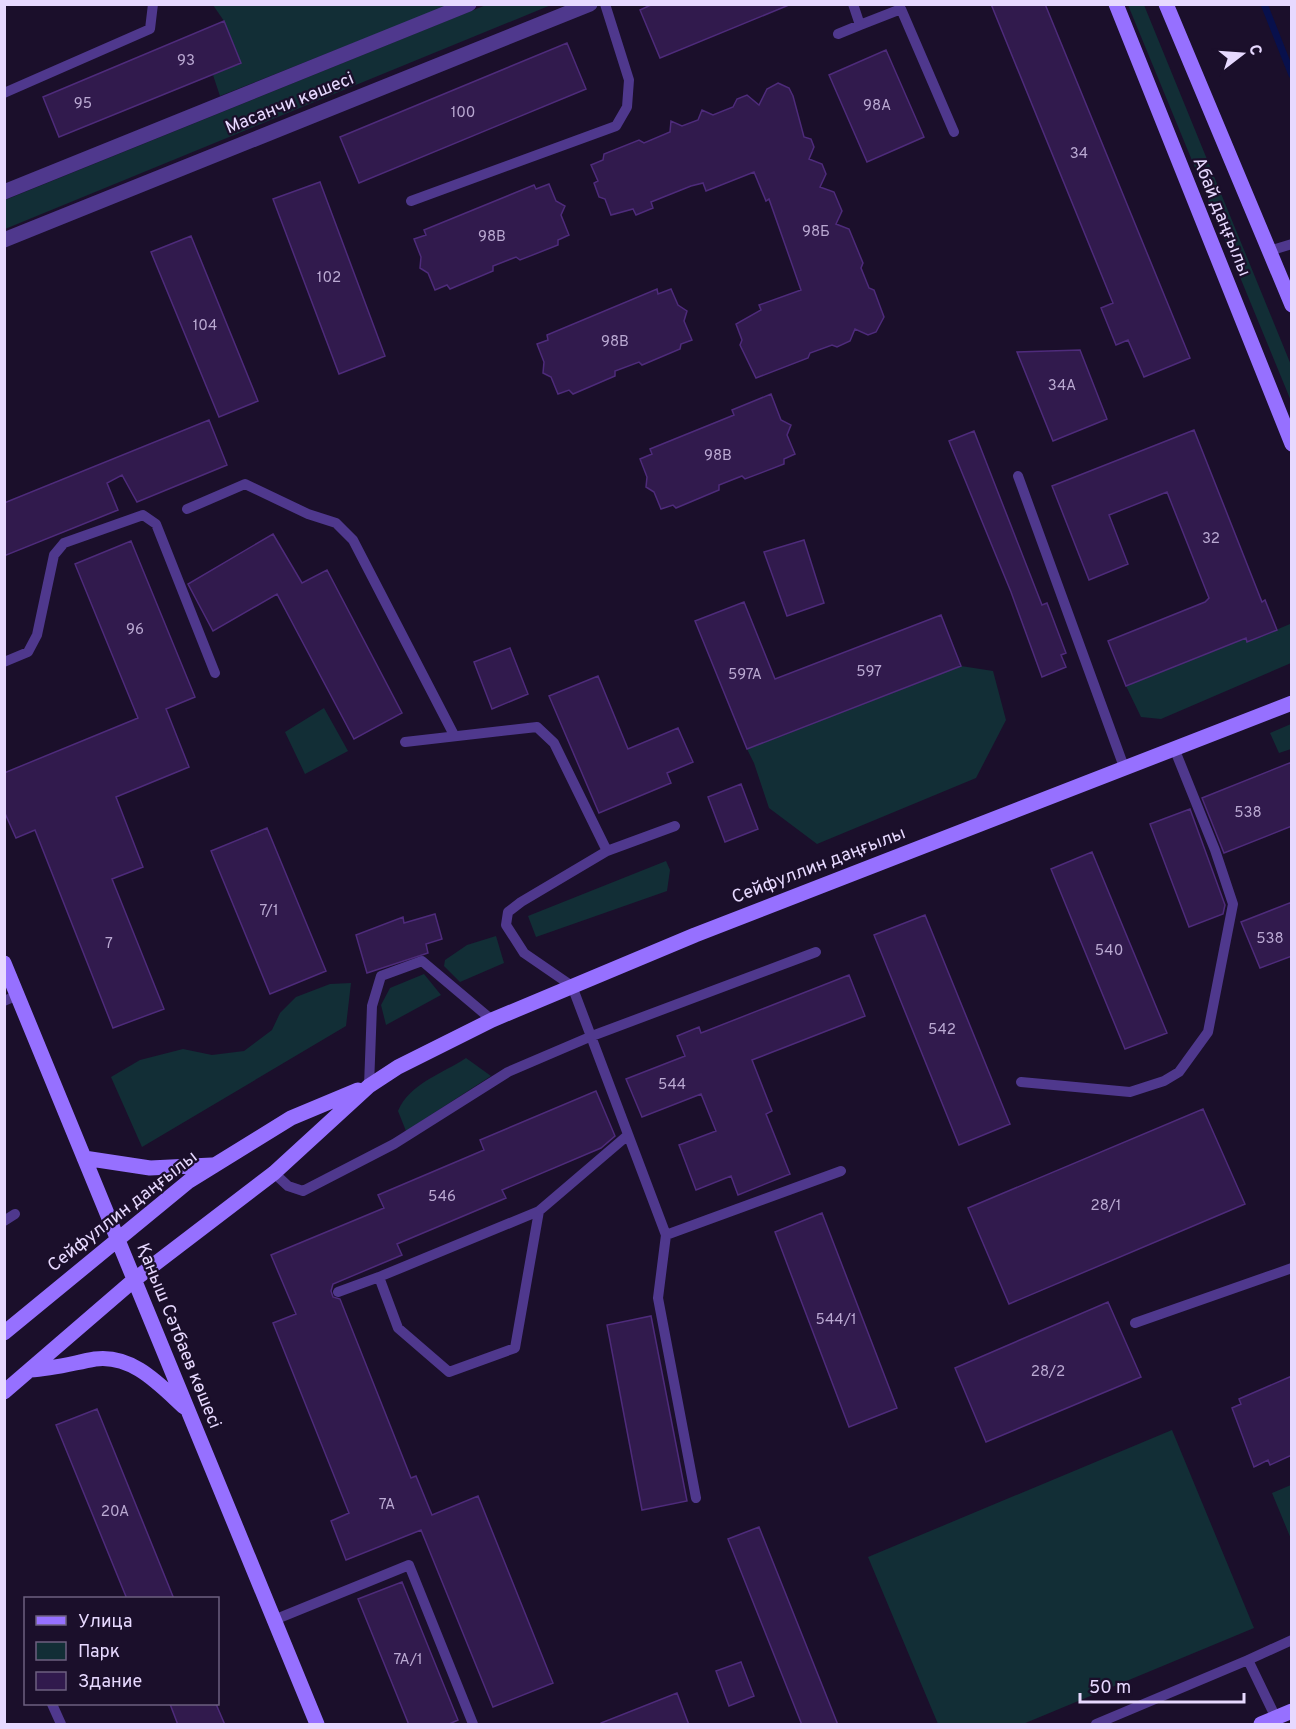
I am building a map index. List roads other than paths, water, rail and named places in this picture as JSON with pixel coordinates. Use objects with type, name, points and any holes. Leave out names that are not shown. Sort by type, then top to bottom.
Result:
[{"type":"main road","name":"Абай даңғылы","points":[[1116,4],[1292,444]]},
{"type":"main road","name":"Абай даңғылы","points":[[1166,4],[1292,305]]},
{"type":"main road","name":"Сейфуллин даңғылы","points":[[4,1392],[134,1280],[274,1173],[369,1086],[398,1067],[492,1020],[695,935],[1292,703]]},
{"type":"main road","name":"Қаныш Сәтбаев көшесі","points":[[4,963],[11,998],[84,1158],[316,1725]]},
{"type":"main road","name":"Сейфуллин даңғылы","points":[[4,1333],[117,1239],[213,1165],[291,1118],[369,1086]]},
{"type":"main road","points":[[84,1158],[150,1168],[213,1165]]},
{"type":"main road","points":[[30,1370],[51,1369],[96,1359],[113,1359],[134,1365],[186,1409]]},
{"type":"main road","points":[[1261,1725],[1292,1711]]},
{"type":"street","name":"Масанчи көшесі","points":[[4,192],[469,4]]},
{"type":"street","name":"Масанчи көшесі","points":[[4,240],[590,4]]},
{"type":"lane","points":[[4,93],[150,29],[153,4]]},
{"type":"lane","points":[[411,201],[616,126],[627,107],[629,80],[605,4]]},
{"type":"lane","points":[[853,4],[860,25]]},
{"type":"lane","points":[[838,34],[901,9],[954,132]]},
{"type":"lane","points":[[1269,251],[1292,244]]},
{"type":"lane","points":[[1018,476],[1124,767]]},
{"type":"lane","points":[[188,509],[245,483],[309,514],[336,523],[353,540],[454,735]]},
{"type":"lane","points":[[4,662],[28,652],[37,635],[54,555],[64,543],[143,514],[156,524],[215,673]]},
{"type":"lane","points":[[405,742],[537,727],[554,743],[607,851]]},
{"type":"lane","points":[[1021,1082],[1130,1092],[1164,1081],[1179,1072],[1208,1032],[1233,904],[1215,850],[1174,748]]},
{"type":"lane","points":[[675,826],[607,851],[508,912],[506,925],[524,953],[572,986],[666,1235],[658,1298],[696,1498]]},
{"type":"lane","points":[[274,1173],[288,1186],[303,1191],[394,1144],[508,1072],[592,1036],[816,952]]},
{"type":"lane","points":[[369,1086],[372,1006],[381,976],[422,961],[492,1020]]},
{"type":"lane","points":[[338,1292],[538,1210],[628,1135]]},
{"type":"lane","points":[[666,1235],[841,1171]]},
{"type":"lane","points":[[379,1277],[398,1328],[449,1372],[515,1348],[538,1210]]},
{"type":"lane","points":[[4,1221],[15,1214]]},
{"type":"lane","points":[[1135,1323],[1292,1268]]},
{"type":"lane","points":[[273,1620],[409,1565],[473,1725]]},
{"type":"lane","points":[[1096,1725],[1292,1640]]},
{"type":"lane","points":[[1248,1660],[1276,1718]]},
{"type":"lane","points":[[52,1705],[61,1725]]},
{"type":"waterway","points":[[1264,4],[1292,75]]}]
